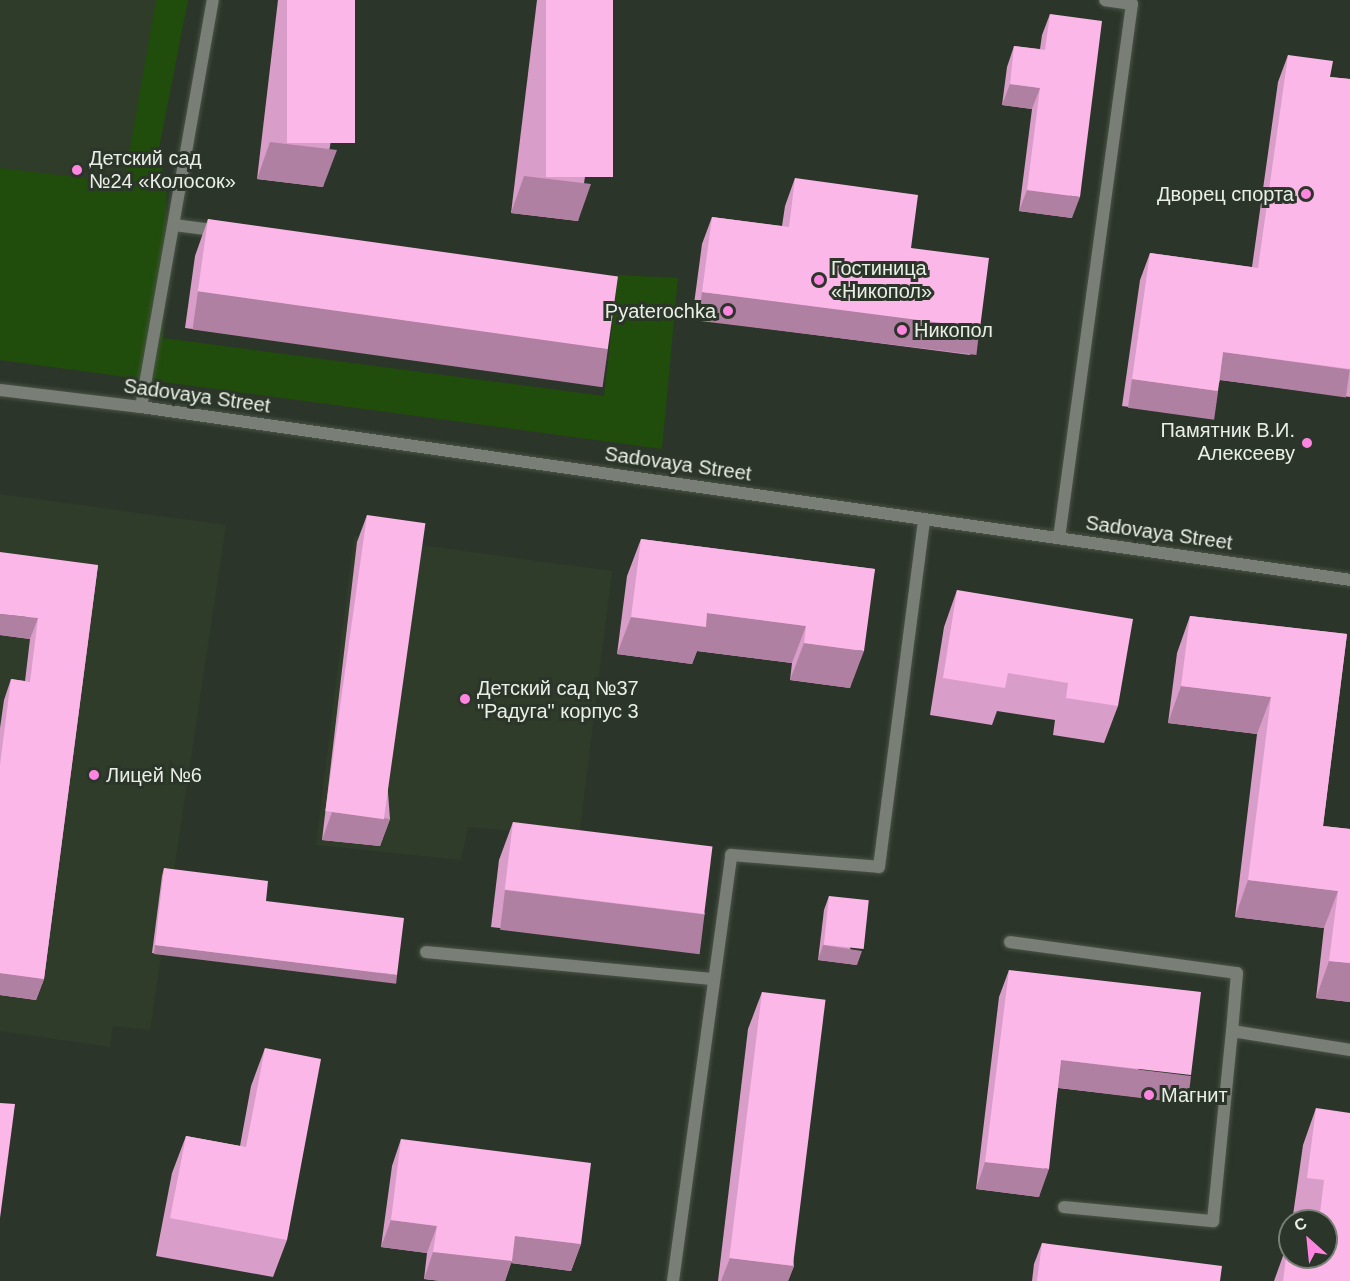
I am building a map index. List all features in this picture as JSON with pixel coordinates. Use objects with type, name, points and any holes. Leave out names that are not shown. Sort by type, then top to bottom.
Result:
[{"type":"street","points":[[141,407],[213,0]]},
{"type":"street","points":[[1059,538],[1132,4],[1105,0]]},
{"type":"street","points":[[174,225],[232,233]]},
{"type":"street","name":"Sadovaya Street","points":[[0,390],[141,407],[1350,580]]},
{"type":"street","points":[[673,1281],[731,855],[879,867],[924,519]]},
{"type":"street","points":[[1010,942],[1238,973],[1213,1221],[1064,1207]]},
{"type":"street","points":[[426,952],[714,979]]},
{"type":"street","points":[[1232,1031],[1350,1050]]},
{"type":"shaded area","name":"Детский сад №24 «Колосок»","points":[[0,0],[178,0],[127,358],[0,340]]},
{"type":"shaded area","name":"Лицей №6","points":[[0,494],[226,525],[150,1030],[113,1026],[110,1047],[0,1031]]},
{"type":"shaded area","name":"Детский сад №37 \"Радуга\" корпус 3","points":[[354,536],[612,571],[579,837],[468,827],[461,860],[316,845]]},
{"type":"green space","points":[[156,0],[188,0],[157,159],[167,179],[163,338],[604,396],[618,275],[678,278],[662,449],[0,360],[0,168],[124,183]]},
{"type":"building","points":[[287,0],[355,0],[355,143],[287,143]]},
{"type":"building","points":[[546,0],[613,0],[613,177],[546,177]]},
{"type":"building","points":[[1050,14],[1102,21],[1080,197],[1027,190],[1040,88],[1010,84],[1014,46],[1045,50]]},
{"type":"building","name":"Дворец спорта","points":[[1288,55],[1333,61],[1330,77],[1350,79],[1350,369],[1223,352],[1218,391],[1132,379],[1150,253],[1258,268]]},
{"type":"building","name":"Гостиница «Никопол»","points":[[795,178],[918,195],[911,248],[989,258],[980,328],[702,292],[712,217],[789,227]]},
{"type":"building","points":[[208,219],[618,277],[608,349],[198,291]]},
{"type":"building","points":[[367,515],[425,523],[384,819],[325,811]]},
{"type":"building","points":[[641,539],[875,569],[864,651],[804,643],[806,626],[707,613],[706,627],[631,617]]},
{"type":"building","points":[[0,552],[98,565],[44,979],[0,973],[0,765],[11,679],[30,682],[38,618],[0,614]]},
{"type":"building","points":[[957,590],[1133,619],[1118,706],[1066,698],[1068,683],[1008,673],[1005,688],[943,678]]},
{"type":"building","points":[[1190,616],[1347,634],[1323,826],[1350,829],[1350,963],[1329,961],[1338,891],[1248,880],[1271,697],[1181,686]]},
{"type":"building","points":[[513,822],[713,846],[704,914],[505,889]]},
{"type":"building","points":[[164,868],[268,881],[266,901],[404,918],[397,975],[155,945]]},
{"type":"building","points":[[829,896],[869,900],[864,949],[824,945]]},
{"type":"building","name":"Магнит","points":[[1009,970],[1201,992],[1191,1075],[1061,1060],[1049,1169],[985,1162]]},
{"type":"building","points":[[762,992],[826,1000],[793,1266],[729,1258]]},
{"type":"building","points":[[265,1048],[321,1059],[287,1240],[170,1218],[186,1136],[246,1147]]},
{"type":"building","points":[[0,1103],[15,1104],[0,1218]]},
{"type":"building","points":[[1316,1108],[1350,1113],[1350,1281],[1283,1281],[1285,1269],[1338,1269],[1338,1209],[1320,1209],[1324,1180],[1307,1178]]},
{"type":"building","points":[[401,1139],[591,1163],[581,1244],[515,1236],[512,1261],[433,1252],[437,1226],[391,1220]]},
{"type":"building","points":[[1042,1243],[1222,1266],[1220,1281],[1037,1281]]},
{"type":"place","name":"Детский сад №24 «Колосок»","points":[[77,170]]},
{"type":"place","name":"Дворец спорта","points":[[1306,194]]},
{"type":"place","name":"Гостиница «Никопол»","points":[[819,280]]},
{"type":"place","name":"Pyaterochka","points":[[728,311]]},
{"type":"place","name":"Никопол","points":[[902,330]]},
{"type":"place","name":"Памятник В.И. Алексееву","points":[[1307,443]]},
{"type":"place","name":"Детский сад №37 \"Радуга\" корпус 3","points":[[465,699]]},
{"type":"place","name":"Лицей №6","points":[[94,775]]},
{"type":"place","name":"Магнит","points":[[1149,1095]]}]
